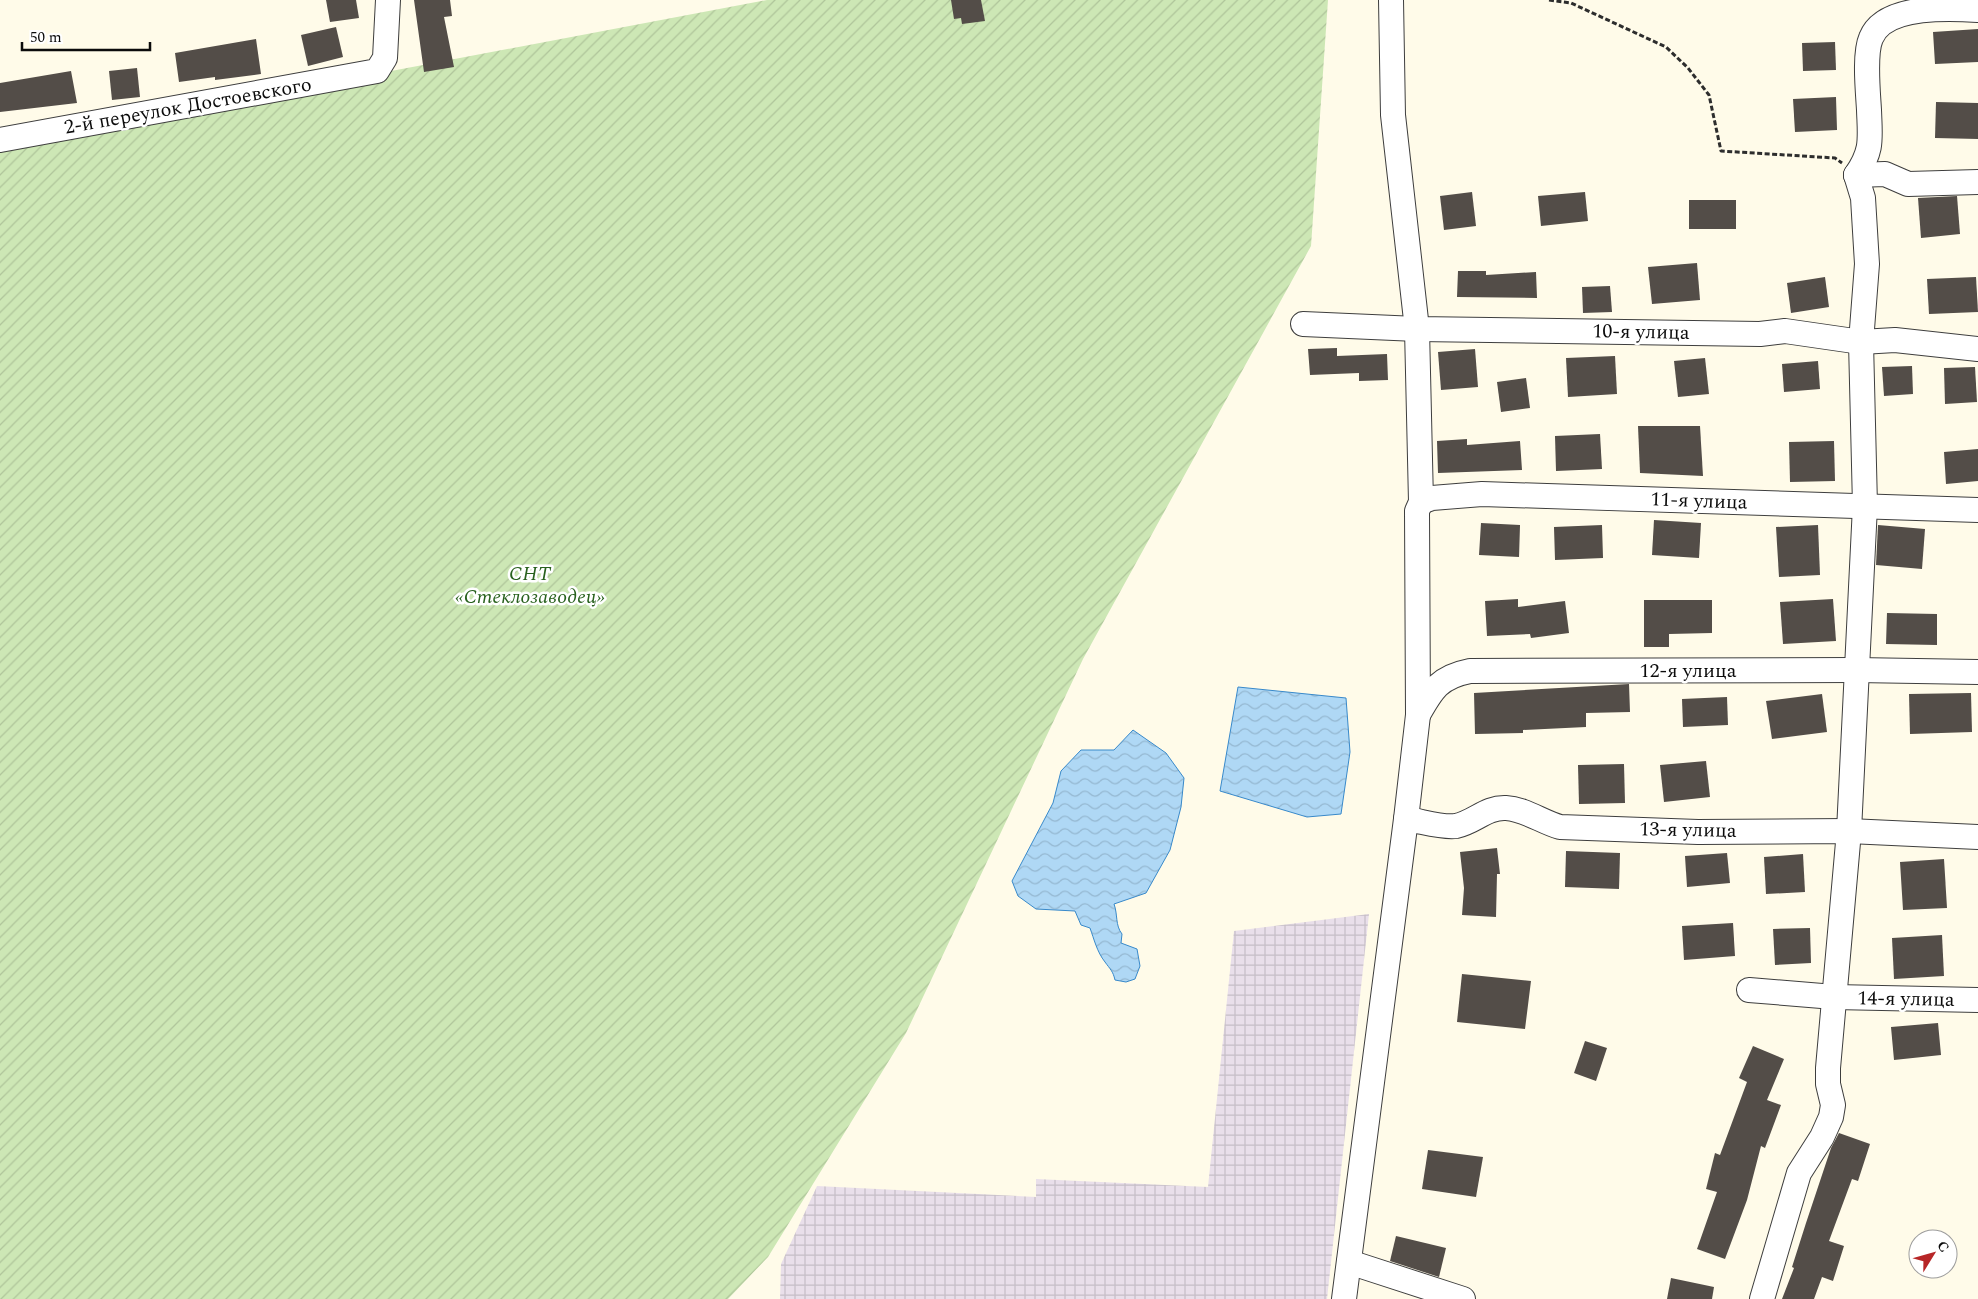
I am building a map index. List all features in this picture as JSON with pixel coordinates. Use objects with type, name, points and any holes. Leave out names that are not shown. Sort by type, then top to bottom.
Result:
[{"type":"street","name":"2-й переулок Достоевского","points":[[0,140],[377,71],[385,58],[388,0]]},
{"type":"street","points":[[1344,1299],[1418,715],[1417,511],[1421,502],[1417,329],[1393,115],[1391,0]]},
{"type":"street","points":[[1762,1299],[1798,1173],[1822,1137],[1831,1117],[1833,1105],[1828,1084],[1828,1068],[1849,831],[1865,506],[1861,342],[1868,264],[1863,198],[1856,175],[1867,158],[1870,141],[1869,46],[1877,27],[1886,19],[1940,7],[1978,10]]},
{"type":"street","points":[[1856,175],[1885,174],[1908,184],[1978,182]]},
{"type":"street","name":"10-я улица","points":[[1304,324],[1417,329],[1760,334],[1784,331],[1861,342],[1895,340],[1978,349]]},
{"type":"street","name":"11-я улица","points":[[1421,502],[1432,498],[1482,494],[1978,510]]},
{"type":"street","name":"12-я улица","points":[[1418,715],[1432,690],[1446,678],[1470,671],[1856,670],[1978,672]]},
{"type":"street","name":"13-я улица","points":[[1406,819],[1454,826],[1467,823],[1493,809],[1506,808],[1521,811],[1543,822],[1560,827],[1698,832],[1849,831],[1978,837]]},
{"type":"street","name":"14-я улица","points":[[1749,990],[1834,997],[1978,1000]]},
{"type":"street","points":[[1349,1262],[1463,1299]]},
{"type":"path","points":[[1548,0],[1571,3],[1666,47],[1688,68],[1709,95],[1721,151],[1835,158],[1856,175]]},
{"type":"shaded area","points":[[1369,914],[1327,1299],[780,1299],[781,1264],[817,1186],[1036,1197],[1036,1179],[1208,1187],[1234,931]]},
{"type":"green space","name":"СНТ «Стеклозаводец»","points":[[767,0],[1328,0],[1311,246],[1083,659],[906,1033],[768,1257],[728,1299],[0,1299],[0,145]]},
{"type":"water","points":[[1238,687],[1346,698],[1350,752],[1341,814],[1307,817],[1220,791]]},
{"type":"water","points":[[1133,730],[1166,753],[1184,778],[1181,807],[1170,850],[1146,893],[1114,904],[1118,927],[1122,934],[1121,943],[1137,949],[1140,966],[1135,979],[1126,982],[1115,980],[1100,954],[1090,928],[1081,925],[1075,911],[1036,909],[1018,896],[1012,881],[1053,803],[1061,771],[1081,750],[1114,750]]},
{"type":"building","points":[[326,0],[356,0],[359,18],[330,22]]},
{"type":"building","points":[[414,0],[450,0],[452,16],[444,17],[454,67],[424,72]]},
{"type":"building","points":[[951,0],[981,0],[985,21],[962,24],[961,18],[954,19]]},
{"type":"building","points":[[336,27],[343,57],[308,66],[301,35]]},
{"type":"building","points":[[1978,29],[1978,62],[1935,64],[1933,32]]},
{"type":"building","points":[[256,39],[261,74],[215,80],[215,77],[179,82],[175,53]]},
{"type":"building","points":[[1835,42],[1836,70],[1803,71],[1802,43]]},
{"type":"building","points":[[137,68],[140,97],[112,100],[109,71]]},
{"type":"building","points":[[71,71],[77,103],[0,112],[0,83]]},
{"type":"building","points":[[1836,97],[1837,130],[1795,132],[1793,99]]},
{"type":"building","points":[[1936,102],[1978,103],[1978,139],[1935,138]]},
{"type":"building","points":[[1472,192],[1476,226],[1444,230],[1440,196]]},
{"type":"building","points":[[1585,192],[1588,221],[1541,226],[1538,196]]},
{"type":"building","points":[[1957,196],[1960,234],[1921,238],[1918,198]]},
{"type":"building","points":[[1689,200],[1736,200],[1736,229],[1689,229]]},
{"type":"building","points":[[1697,263],[1700,300],[1652,304],[1648,267]]},
{"type":"building","points":[[1458,271],[1486,271],[1486,275],[1536,272],[1537,298],[1457,297]]},
{"type":"building","points":[[1825,277],[1829,307],[1791,313],[1787,283]]},
{"type":"building","points":[[1976,277],[1978,312],[1929,314],[1927,279]]},
{"type":"building","points":[[1610,286],[1612,312],[1583,313],[1582,287]]},
{"type":"building","points":[[1337,348],[1337,356],[1387,354],[1388,380],[1359,381],[1359,373],[1310,375],[1308,349]]},
{"type":"building","points":[[1475,349],[1478,387],[1441,390],[1438,352]]},
{"type":"building","points":[[1615,356],[1617,394],[1568,397],[1566,358]]},
{"type":"building","points":[[1705,358],[1709,394],[1678,397],[1674,361]]},
{"type":"building","points":[[1818,361],[1820,389],[1784,392],[1782,364]]},
{"type":"building","points":[[1912,366],[1913,394],[1884,396],[1882,367]]},
{"type":"building","points":[[1975,367],[1977,402],[1945,404],[1944,368]]},
{"type":"building","points":[[1526,378],[1530,408],[1501,412],[1497,382]]},
{"type":"building","points":[[1638,426],[1700,426],[1703,476],[1640,473]]},
{"type":"building","points":[[1600,434],[1602,469],[1556,471],[1555,436]]},
{"type":"building","points":[[1467,439],[1467,445],[1520,441],[1522,470],[1438,473],[1437,441]]},
{"type":"building","points":[[1834,441],[1835,481],[1790,482],[1789,442]]},
{"type":"building","points":[[1978,449],[1978,481],[1946,484],[1944,452]]},
{"type":"building","points":[[1654,520],[1701,523],[1699,558],[1652,555]]},
{"type":"building","points":[[1481,523],[1520,525],[1519,557],[1479,555]]},
{"type":"building","points":[[1602,525],[1603,558],[1555,560],[1554,527]]},
{"type":"building","points":[[1818,525],[1820,575],[1779,577],[1776,527]]},
{"type":"building","points":[[1878,525],[1925,529],[1922,569],[1876,565]]},
{"type":"building","points":[[1518,599],[1518,607],[1565,601],[1569,633],[1531,638],[1530,634],[1487,636],[1485,601]]},
{"type":"building","points":[[1833,599],[1836,641],[1783,644],[1780,602]]},
{"type":"building","points":[[1644,600],[1712,600],[1712,633],[1669,634],[1669,647],[1644,647]]},
{"type":"building","points":[[1887,613],[1937,614],[1937,645],[1886,644]]},
{"type":"building","points":[[1629,684],[1630,712],[1586,713],[1586,727],[1523,730],[1523,733],[1475,734],[1474,693]]},
{"type":"building","points":[[1971,693],[1972,732],[1910,734],[1909,694]]},
{"type":"building","points":[[1822,694],[1827,732],[1772,739],[1766,701]]},
{"type":"building","points":[[1727,697],[1728,725],[1683,727],[1682,699]]},
{"type":"building","points":[[1706,761],[1710,797],[1664,802],[1660,765]]},
{"type":"building","points":[[1624,764],[1625,803],[1579,804],[1578,765]]},
{"type":"building","points":[[1497,848],[1500,874],[1497,874],[1496,917],[1462,915],[1464,888],[1460,852]]},
{"type":"building","points":[[1566,851],[1620,853],[1619,889],[1565,887]]},
{"type":"building","points":[[1727,853],[1730,883],[1687,887],[1685,856]]},
{"type":"building","points":[[1803,854],[1805,892],[1766,894],[1764,857]]},
{"type":"building","points":[[1944,859],[1947,908],[1903,910],[1900,862]]},
{"type":"building","points":[[1733,923],[1735,956],[1684,960],[1682,926]]},
{"type":"building","points":[[1810,928],[1811,963],[1775,965],[1773,929]]},
{"type":"building","points":[[1942,935],[1944,976],[1894,979],[1892,938]]},
{"type":"building","points":[[1462,974],[1531,981],[1525,1029],[1457,1022]]},
{"type":"building","points":[[1938,1023],[1941,1055],[1894,1060],[1891,1027]]},
{"type":"building","points":[[1585,1041],[1607,1048],[1596,1081],[1574,1073]]},
{"type":"building","points":[[1753,1046],[1784,1059],[1767,1100],[1781,1105],[1765,1148],[1761,1146],[1747,1200],[1725,1259],[1697,1249],[1717,1192],[1706,1189],[1715,1153],[1720,1155],[1747,1082],[1739,1078]]},
{"type":"building","points":[[1839,1133],[1870,1144],[1858,1181],[1852,1179],[1829,1241],[1844,1246],[1833,1281],[1822,1277],[1814,1299],[1782,1299],[1794,1268],[1792,1267],[1831,1148]]},
{"type":"building","points":[[1428,1150],[1483,1157],[1476,1197],[1422,1189]]},
{"type":"building","points":[[1396,1236],[1446,1248],[1439,1277],[1390,1261]]},
{"type":"building","points":[[1671,1278],[1714,1287],[1712,1299],[1667,1299]]}]
